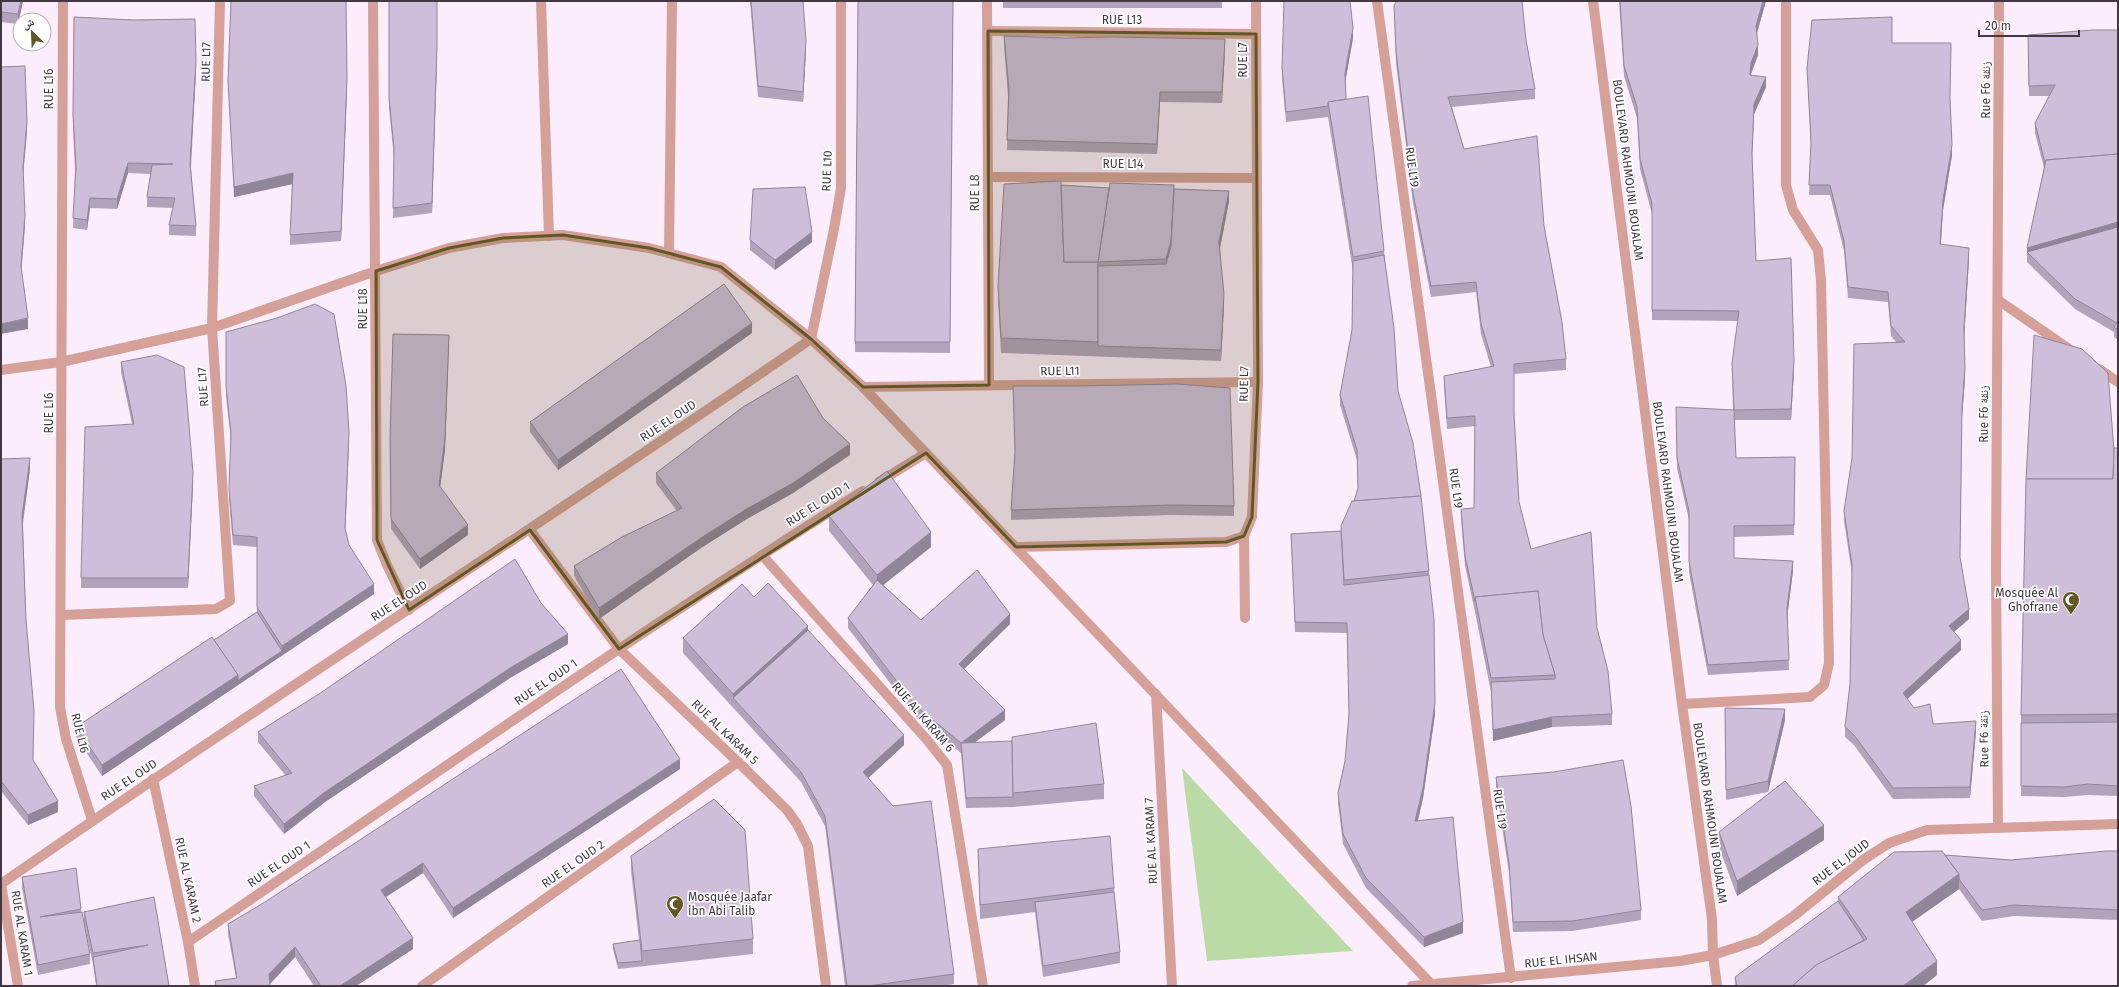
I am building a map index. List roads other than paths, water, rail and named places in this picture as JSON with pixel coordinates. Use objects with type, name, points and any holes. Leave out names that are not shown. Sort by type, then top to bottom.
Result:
[{"type":"street","name":"RUE L16","points":[[63,1],[61,362],[62,615],[60,707],[66,740],[92,820]]},
{"type":"street","name":"RUE L17","points":[[62,615],[216,609],[230,601],[212,328],[220,1]]},
{"type":"street","name":"RUE L18","points":[[373,1],[377,540],[386,566],[409,610]]},
{"type":"street","points":[[541,1],[549,236]]},
{"type":"street","points":[[669,253],[672,1]]},
{"type":"street","name":"RUE L10","points":[[811,339],[841,188],[841,1]]},
{"type":"street","name":"RUE L8","points":[[987,1],[989,384]]},
{"type":"street","name":"RUE L7","points":[[1244,536],[1252,517],[1258,382],[1256,1]]},
{"type":"street","name":"RUE L19","points":[[1377,1],[1510,978]]},
{"type":"street","name":"BOULEVARD RAHMOUNI BOUALAM","points":[[1593,1],[1682,704],[1712,918],[1716,986]]},
{"type":"street","points":[[1682,704],[1810,697],[1824,685],[1829,663],[1821,280],[1818,250],[1793,210],[1786,185],[1786,1]]},
{"type":"street","name":"Rue F6 زنقة","points":[[1998,828],[1996,571],[1999,1]]},
{"type":"street","name":"RUE L13","points":[[988,32],[1256,34]]},
{"type":"street","name":"RUE L14","points":[[988,176],[1257,178]]},
{"type":"street","points":[[1,370],[61,362],[212,328],[376,270],[449,248],[503,238],[570,236],[649,248],[721,267],[811,339],[863,387],[1432,985]]},
{"type":"street","points":[[1998,300],[2080,356]]},
{"type":"street","name":"RUE EL OUD","points":[[1,884],[92,820],[530,530],[811,339]]},
{"type":"street","points":[[2093,365],[2118,382]]},
{"type":"street","name":"RUE L11","points":[[863,387],[989,384],[1258,382]]},
{"type":"street","name":"RUE EL OUD 1","points":[[188,942],[619,649],[762,555],[926,453]]},
{"type":"street","name":"RUE AL KARAM 5","points":[[530,530],[619,649],[787,810],[797,824],[808,846],[826,986]]},
{"type":"street","points":[[1016,547],[1226,542],[1244,536],[1245,618]]},
{"type":"street","name":"RUE AL KARAM 6","points":[[762,555],[928,741],[947,765],[983,986]]},
{"type":"street","name":"RUE AL KARAM 7","points":[[1156,694],[1172,986]]},
{"type":"street","name":"RUE EL OUD 2","points":[[422,986],[738,762]]},
{"type":"street","name":"RUE AL KARAM 2","points":[[153,779],[188,942],[195,986]]},
{"type":"street","name":"RUE EL JOUD","points":[[1713,955],[1758,940],[1796,915],[1863,860],[1889,843],[1927,830],[2118,824]]},
{"type":"street","name":"RUE AL KARAM 1","points":[[1,884],[18,986]]},
{"type":"street","name":"RUE EL IHSAN","points":[[1412,986],[1680,961],[1713,955]]},
{"type":"place","name":"Mosquée Al Ghofrane","points":[[2071,615]]},
{"type":"place","name":"Mosquée Jaafar ibn Abi Talib","points":[[675,919]]}]
